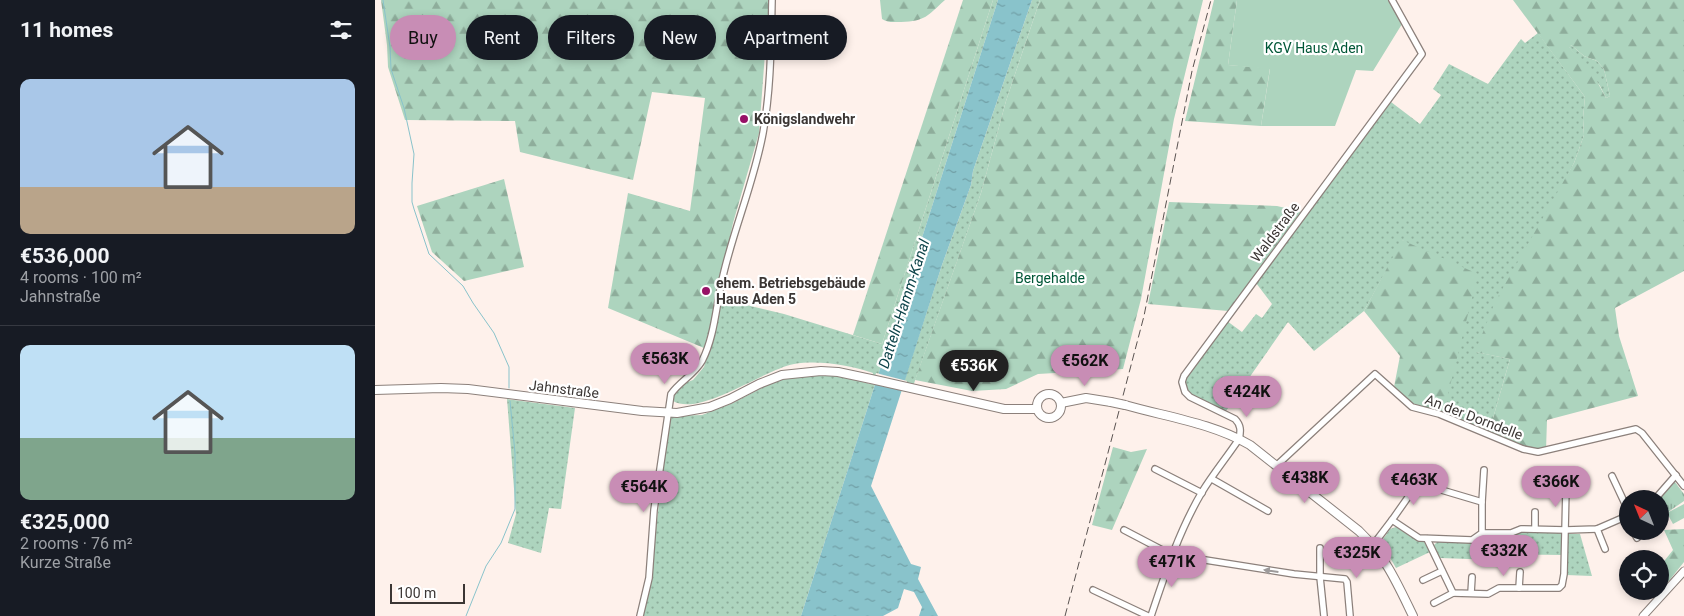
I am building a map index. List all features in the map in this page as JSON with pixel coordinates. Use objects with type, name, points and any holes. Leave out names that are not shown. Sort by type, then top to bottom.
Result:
[{"type":"main road","name":"Jahnstraße","points":[[375,390],[468,389],[667,413],[689,412],[710,407],[771,379],[794,372],[821,370],[871,379],[1004,410],[1037,409]]},
{"type":"main road","points":[[1043,396],[1057,397],[1061,402],[1059,413],[1051,418],[1041,415],[1037,409],[1038,402],[1043,396]]},
{"type":"main road","points":[[1061,402],[1085,398],[1111,402],[1207,427],[1239,439],[1359,531],[1373,545],[1390,569],[1413,616]]},
{"type":"street","points":[[640,616],[649,578],[654,510],[671,394],[698,367],[707,347],[723,276],[763,133],[768,98],[772,0]]},
{"type":"street","name":"Waldstraße","points":[[1239,439],[1240,430],[1237,421],[1190,397],[1185,392],[1182,382],[1184,376],[1422,54],[1392,0]]},
{"type":"street","name":"An der Dorndelle","points":[[1276,466],[1375,374],[1412,407],[1439,414],[1523,449],[1538,452],[1636,429],[1642,433],[1684,486]]},
{"type":"street","points":[[1093,590],[1149,616],[1172,553],[1202,493],[1239,439]]},
{"type":"street","points":[[1155,469],[1202,493]]},
{"type":"street","points":[[1482,533],[1481,502],[1484,470]]},
{"type":"street","points":[[1663,490],[1676,475]]},
{"type":"street","points":[[1613,476],[1619,490]]},
{"type":"street","points":[[1212,479],[1268,511]]},
{"type":"street","points":[[1373,545],[1418,483],[1481,502]]},
{"type":"street","points":[[1434,603],[1453,593],[1488,594],[1499,588],[1561,587],[1564,574],[1566,488]]},
{"type":"street","points":[[1535,512],[1535,529]]},
{"type":"street","points":[[1392,520],[1419,538],[1472,540],[1482,533],[1511,533],[1521,529],[1597,529],[1619,520]]},
{"type":"street","points":[[1597,529],[1605,549]]},
{"type":"street","points":[[1124,530],[1165,552],[1223,564],[1345,579],[1347,582],[1350,616]]},
{"type":"street","points":[[1427,539],[1453,593]]},
{"type":"street","points":[[1320,548],[1320,577],[1324,616]]},
{"type":"street","points":[[1423,580],[1442,570]]},
{"type":"street","points":[[1643,616],[1684,571]]},
{"type":"street","points":[[1519,588],[1520,572]]},
{"type":"street","points":[[1471,593],[1472,577]]},
{"type":"green space","points":[[381,0],[769,0],[768,15],[726,15],[726,60],[764,60],[759,133],[733,223],[713,317],[704,348],[608,308],[628,193],[690,211],[705,98],[652,92],[633,180],[520,152],[515,121],[405,120],[388,67]]},
{"type":"green space","points":[[880,0],[945,0],[926,17],[893,22],[882,19]]},
{"type":"green space","points":[[963,0],[993,0],[882,344],[853,335]]},
{"type":"green space","points":[[993,0],[998,0],[801,616],[639,616],[654,544],[670,416],[702,415],[733,403],[775,381],[797,376],[821,374],[845,377],[870,384],[873,373],[834,364],[794,364],[699,403],[685,404],[673,401],[673,395],[682,384],[693,380],[704,367],[722,299],[784,314],[882,344]]},
{"type":"green space","points":[[1032,0],[1040,0],[1006,101],[981,193],[911,392],[901,391],[942,265],[971,185],[973,171]]},
{"type":"green space","name":"Bergehalde","points":[[1040,0],[1203,0],[1174,119],[1141,299],[1123,369],[1038,374],[1006,389],[972,391],[915,380],[981,193],[1006,101]]},
{"type":"green space","points":[[1214,0],[1237,0],[1228,65],[1270,68],[1261,126],[1185,121]]},
{"type":"green space","name":"KGV Haus Aden","points":[[1237,0],[1388,0],[1402,24],[1373,71],[1356,70],[1335,126],[1261,126],[1270,69],[1228,65]]},
{"type":"green space","points":[[1513,0],[1684,0],[1684,271],[1615,308],[1619,336],[1638,396],[1547,420],[1546,450],[1523,449],[1489,432],[1510,359],[1475,352],[1495,302],[1574,163],[1584,135],[1585,97]],"holes":[[[1571,45],[1584,56],[1597,61],[1604,69],[1610,96],[1606,98],[1593,74],[1569,47]]]},
{"type":"green space","points":[[1538,33],[1585,97],[1584,135],[1574,163],[1476,352],[1510,359],[1489,432],[1443,414],[1403,240],[1364,311],[1314,351],[1288,322],[1226,411],[1189,393],[1186,379],[1227,321],[1242,332],[1256,314],[1262,318],[1272,304],[1256,283],[1391,102],[1420,124],[1441,95],[1433,89],[1449,64],[1488,84],[1521,39],[1525,43]]},
{"type":"green space","points":[[1571,45],[1584,56],[1597,61],[1604,69],[1610,96],[1606,98],[1600,86],[1568,46]]},
{"type":"green space","points":[[504,179],[524,267],[464,281],[432,252],[417,206]]},
{"type":"green space","points":[[1169,202],[1277,206],[1302,212],[1228,311],[1148,304]]},
{"type":"green space","points":[[1402,240],[1478,274],[1443,414],[1412,404],[1394,387],[1400,356],[1364,311]]},
{"type":"green space","points":[[507,399],[575,408],[561,509],[549,508],[541,553],[508,543],[516,514]]},
{"type":"green space","points":[[1113,447],[1131,452],[1147,449],[1112,530],[1092,525]]},
{"type":"green space","points":[[1675,482],[1684,494],[1684,501],[1669,511],[1669,490],[1667,490]]},
{"type":"green space","points":[[1684,504],[1684,518],[1673,524],[1669,512]]},
{"type":"green space","points":[[1396,527],[1416,540],[1424,542],[1430,552],[1396,568],[1381,542],[1390,529]]},
{"type":"green space","points":[[1684,529],[1684,562],[1669,581],[1669,555],[1673,550],[1668,540],[1669,530]]},
{"type":"green space","points":[[1520,532],[1562,533],[1561,555],[1498,554],[1497,560],[1440,558],[1433,546],[1437,542],[1473,542],[1484,536],[1509,536]]},
{"type":"green space","points":[[1568,534],[1580,534],[1592,576],[1566,575]]},
{"type":"water","name":"Datteln-Hamm-Kanal","points":[[998,0],[1032,0],[973,171],[971,185],[942,265],[871,486],[911,564],[921,567],[918,579],[938,616],[919,616],[922,607],[914,592],[904,589],[898,608],[883,616],[801,616]]},
{"type":"pier","points":[[876,373],[907,381],[904,391],[873,384]]},
{"type":"waterway","points":[[383,0],[390,47],[391,69],[404,108],[414,154],[412,183],[414,209],[429,254],[463,286],[494,333],[509,367],[509,388]]},
{"type":"waterway","points":[[466,616],[486,566],[501,543],[515,509],[515,453],[510,401]]},
{"type":"railway","points":[[1065,616],[1144,316],[1192,71],[1211,0]]},
{"type":"place","name":"Königslandwehr","points":[[744,119]]},
{"type":"place","name":"ehem. Betriebsgebäude Haus Aden 5","points":[[706,291]]}]
